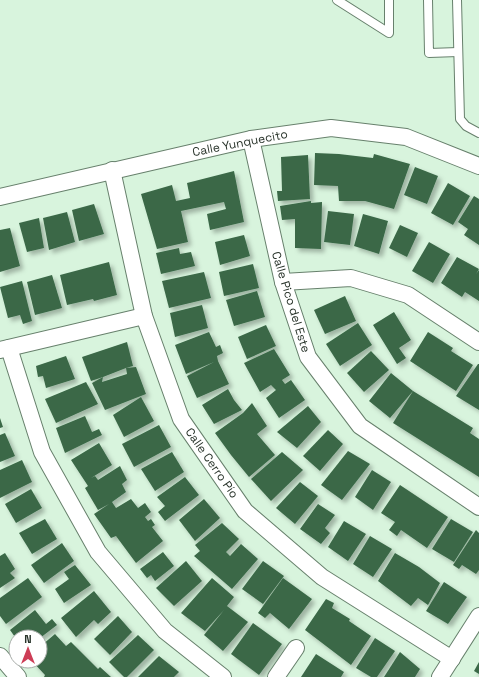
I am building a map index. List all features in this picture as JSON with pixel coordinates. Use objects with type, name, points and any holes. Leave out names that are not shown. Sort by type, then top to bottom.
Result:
[{"type":"street","name":"Calle Yunquecito","points":[[0,197],[251,139],[331,128],[406,137],[479,166]]},
{"type":"street","name":"Calle Pico del Este","points":[[251,139],[283,282],[308,357],[360,426],[479,507]]},
{"type":"street","name":"Calle Cerro Pío","points":[[112,170],[144,316],[181,419],[245,511],[322,577],[452,659]]},
{"type":"street","points":[[283,282],[351,278],[408,295],[479,342]]},
{"type":"street","points":[[144,316],[4,350],[42,452],[98,552],[165,631],[223,677]]},
{"type":"street","points":[[440,677],[479,616]]},
{"type":"street","points":[[276,677],[296,648]]},
{"type":"street","points":[[0,656],[18,677]]},
{"type":"lane","points":[[337,0],[389,33],[389,0]]},
{"type":"lane","points":[[428,0],[429,53],[458,52]]},
{"type":"lane","points":[[457,0],[460,119],[466,126],[479,133]]},
{"type":"building","points":[[315,153],[373,158],[374,154],[410,164],[394,209],[365,201],[339,201],[338,186],[314,185]]},
{"type":"building","points":[[308,155],[310,199],[278,201],[277,191],[282,191],[281,157]]},
{"type":"building","points":[[415,167],[438,176],[427,204],[404,195]]},
{"type":"building","points":[[234,171],[244,222],[210,230],[207,214],[226,209],[224,202],[181,211],[188,242],[157,249],[141,194],[172,185],[176,201],[190,198],[187,183]]},
{"type":"building","points":[[448,183],[470,196],[453,225],[431,213]]},
{"type":"building","points":[[474,196],[479,199],[479,245],[464,235],[468,229],[458,222]]},
{"type":"building","points":[[311,201],[311,203],[322,202],[321,249],[295,248],[295,219],[282,220],[280,206]]},
{"type":"building","points":[[94,204],[104,234],[79,241],[72,210]]},
{"type":"building","points":[[328,211],[354,214],[350,245],[324,242]]},
{"type":"building","points":[[67,212],[75,242],[49,250],[43,218]]},
{"type":"building","points":[[363,214],[388,221],[379,254],[354,246]]},
{"type":"building","points":[[39,218],[44,248],[27,252],[19,223]]},
{"type":"building","points":[[400,225],[418,233],[407,257],[389,248]]},
{"type":"building","points":[[10,228],[20,266],[0,272],[0,230]]},
{"type":"building","points":[[244,235],[250,256],[220,265],[215,242]]},
{"type":"building","points":[[429,242],[450,254],[433,283],[412,271]]},
{"type":"building","points":[[179,248],[180,254],[191,252],[195,266],[161,274],[156,253]]},
{"type":"building","points":[[457,257],[479,269],[476,274],[479,270],[479,301],[465,292],[462,297],[441,283]]},
{"type":"building","points":[[109,262],[117,295],[94,301],[93,299],[67,305],[60,275]]},
{"type":"building","points":[[253,264],[259,288],[224,296],[219,272]]},
{"type":"building","points":[[204,272],[211,298],[169,308],[162,281]]},
{"type":"building","points":[[52,275],[62,308],[35,315],[27,282]]},
{"type":"building","points":[[22,281],[32,321],[23,324],[20,315],[8,318],[0,287]]},
{"type":"building","points":[[257,291],[265,317],[234,326],[226,300]]},
{"type":"building","points":[[345,296],[356,321],[325,334],[314,310]]},
{"type":"building","points":[[202,305],[208,328],[175,337],[170,313]]},
{"type":"building","points":[[394,312],[411,340],[399,348],[406,358],[397,364],[373,325]]},
{"type":"building","points":[[358,323],[372,345],[340,366],[326,344]]},
{"type":"building","points":[[266,325],[276,346],[247,359],[238,337]]},
{"type":"building","points":[[209,332],[216,347],[220,345],[223,353],[217,356],[218,361],[229,384],[197,398],[187,376],[214,362],[186,374],[175,345]]},
{"type":"building","points":[[428,332],[453,348],[451,351],[473,365],[456,391],[410,361]]},
{"type":"building","points":[[127,342],[133,366],[91,381],[82,357]]},
{"type":"building","points":[[274,349],[290,375],[282,380],[285,384],[291,380],[305,400],[279,418],[266,398],[276,390],[271,385],[260,392],[244,363]]},
{"type":"building","points":[[371,351],[389,370],[364,392],[347,373]]},
{"type":"building","points":[[66,356],[75,379],[46,388],[43,376],[38,377],[36,366]]},
{"type":"building","points":[[479,364],[479,410],[456,396]]},
{"type":"building","points":[[136,367],[146,394],[105,410],[92,383],[103,377],[102,382],[127,374],[126,368]]},
{"type":"building","points":[[391,373],[413,391],[390,418],[369,401]]},
{"type":"building","points":[[86,382],[98,404],[56,423],[45,399]]},
{"type":"building","points":[[228,389],[242,410],[214,424],[202,405]]},
{"type":"building","points":[[413,391],[473,428],[470,433],[479,439],[479,477],[393,423]]},
{"type":"building","points":[[141,397],[154,421],[124,437],[113,415]]},
{"type":"building","points":[[252,403],[267,426],[257,434],[275,455],[249,477],[215,433],[243,413]]},
{"type":"building","points":[[308,406],[321,422],[297,448],[277,432]]},
{"type":"building","points":[[85,416],[92,432],[99,429],[102,435],[65,453],[56,428]]},
{"type":"building","points":[[0,418],[3,427],[0,428]]},
{"type":"building","points":[[159,425],[171,447],[134,467],[122,444]]},
{"type":"building","points":[[328,430],[343,444],[320,471],[303,456]]},
{"type":"building","points":[[5,433],[15,456],[0,462],[0,435]]},
{"type":"building","points":[[99,443],[112,465],[91,478],[95,476],[98,480],[120,466],[127,480],[122,484],[126,492],[112,502],[116,508],[131,499],[138,508],[145,503],[151,512],[145,517],[148,521],[151,519],[155,525],[152,527],[163,541],[136,563],[116,536],[111,538],[94,514],[109,504],[98,510],[85,488],[88,486],[71,460]]},
{"type":"building","points":[[348,451],[370,464],[342,500],[321,485]]},
{"type":"building","points":[[172,452],[184,472],[155,491],[141,469]]},
{"type":"building","points":[[282,452],[303,470],[271,501],[251,479]]},
{"type":"building","points":[[22,460],[32,482],[0,498],[0,470]]},
{"type":"building","points":[[372,470],[391,482],[373,510],[355,497]]},
{"type":"building","points":[[185,477],[199,495],[165,521],[158,512],[165,506],[157,497]]},
{"type":"building","points":[[300,482],[318,496],[295,524],[276,508]]},
{"type":"building","points":[[400,485],[448,517],[427,548],[401,530],[397,536],[389,530],[395,522],[381,513]]},
{"type":"building","points":[[31,489],[42,508],[16,523],[5,504]]},
{"type":"building","points":[[204,499],[220,518],[195,541],[179,520]]},
{"type":"building","points":[[318,504],[335,515],[325,528],[330,533],[321,544],[300,529]]},
{"type":"building","points":[[45,519],[57,539],[32,554],[19,533]]},
{"type":"building","points":[[451,519],[473,532],[454,562],[432,549]]},
{"type":"building","points":[[344,521],[366,534],[348,561],[328,547]]},
{"type":"building","points":[[222,523],[239,539],[226,552],[230,556],[241,544],[258,559],[232,589],[194,556],[200,551],[195,545]]},
{"type":"building","points":[[476,530],[479,533],[479,570],[476,574],[462,565],[459,569],[453,565]]},
{"type":"building","points":[[370,536],[392,549],[373,577],[353,564]]},
{"type":"building","points":[[62,543],[74,561],[44,583],[31,565]]},
{"type":"building","points":[[163,552],[174,566],[155,581],[151,575],[147,578],[140,569]]},
{"type":"building","points":[[5,553],[15,569],[10,573],[15,578],[0,588],[0,556]]},
{"type":"building","points":[[395,553],[419,567],[440,583],[428,605],[418,598],[411,606],[378,581]]},
{"type":"building","points":[[186,561],[202,581],[174,606],[156,588]]},
{"type":"building","points":[[263,561],[284,576],[263,604],[242,589]]},
{"type":"building","points":[[75,565],[91,585],[64,603],[55,589],[69,579],[64,572]]},
{"type":"building","points":[[28,578],[42,597],[6,624],[0,616],[0,598]]},
{"type":"building","points":[[212,578],[234,597],[227,606],[248,622],[223,651],[204,635],[224,610],[205,631],[181,613]]},
{"type":"building","points":[[283,578],[312,599],[289,629],[270,613],[265,618],[258,613]]},
{"type":"building","points":[[444,582],[467,597],[448,624],[426,611]]},
{"type":"building","points":[[94,591],[111,612],[98,624],[94,620],[76,637],[61,618]]},
{"type":"building","points":[[326,599],[334,603],[332,608],[350,619],[349,621],[371,636],[351,665],[305,630]]},
{"type":"building","points":[[35,610],[46,624],[52,619],[57,625],[48,632],[48,629],[11,629]]},
{"type":"building","points":[[118,616],[132,632],[110,655],[94,639]]},
{"type":"building","points":[[253,623],[282,644],[259,675],[231,654]]},
{"type":"building","points":[[55,634],[66,646],[71,642],[98,669],[100,667],[111,677],[44,677],[45,675],[39,669],[48,669],[48,640]]},
{"type":"building","points":[[138,635],[154,650],[127,677],[124,677],[109,662]]},
{"type":"building","points":[[375,638],[395,651],[377,677],[371,677],[356,668]]},
{"type":"building","points":[[400,652],[420,669],[415,677],[384,677]]},
{"type":"building","points":[[316,654],[344,672],[341,677],[301,677]]},
{"type":"building","points":[[159,656],[179,672],[174,677],[138,677]]},
{"type":"building","points":[[479,662],[479,674],[474,671]]}]
